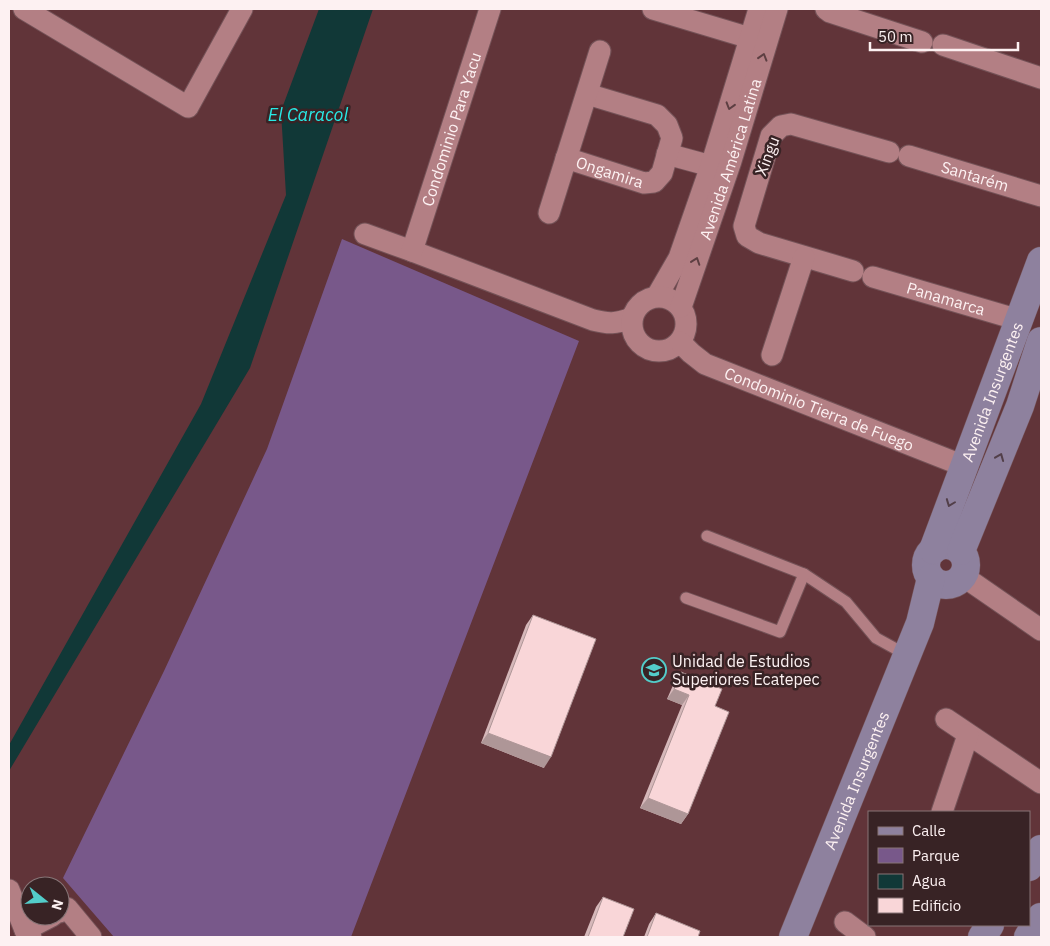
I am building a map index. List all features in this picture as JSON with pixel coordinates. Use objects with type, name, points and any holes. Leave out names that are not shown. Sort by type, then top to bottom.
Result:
[{"type":"main road","name":"Avenida Insurgentes","points":[[950,572],[952,545],[942,545],[933,550],[1041,261]]},
{"type":"main road","name":"Avenida Insurgentes","points":[[793,937],[920,623],[950,572],[1020,406],[1041,342]]},
{"type":"main road","points":[[1030,866],[1041,849]]},
{"type":"main road","points":[[1028,937],[1041,917]]},
{"type":"main road","points":[[982,937],[989,926]]},
{"type":"street","points":[[24,9],[188,107],[242,9]]},
{"type":"street","name":"Condominio Para Yacu","points":[[412,251],[490,9]]},
{"type":"street","points":[[653,9],[750,38]]},
{"type":"street","name":"Avenida América Latina","points":[[680,342],[686,324],[681,307],[721,164],[750,38],[759,9]]},
{"type":"street","name":"Avenida América Latina","points":[[632,318],[637,308],[645,300],[656,296],[679,258],[721,164],[777,9]]},
{"type":"street","points":[[826,9],[830,12],[922,42]]},
{"type":"street","points":[[943,45],[1041,78]]},
{"type":"street","name":"Ongamira","points":[[549,214],[600,52]]},
{"type":"street","name":"Ongamira","points":[[566,158],[644,183],[654,182],[662,173],[672,138],[667,125],[657,115],[587,94]]},
{"type":"street","name":"Xingu","points":[[853,271],[759,243],[747,236],[744,226],[771,136],[781,126],[791,124],[899,154]]},
{"type":"street","points":[[668,154],[761,170]]},
{"type":"street","name":"Santarém","points":[[899,154],[1041,196]]},
{"type":"street","points":[[365,234],[593,320],[609,324],[632,318],[631,327],[639,344],[655,352],[673,348],[680,342]]},
{"type":"street","points":[[772,355],[804,256]]},
{"type":"street","name":"Panamarca","points":[[873,277],[1019,320]]},
{"type":"street","points":[[656,296],[666,297],[681,307]]},
{"type":"street","name":"Condominio Tierra de Fuego","points":[[680,342],[705,364],[964,466]]},
{"type":"street","points":[[950,572],[1041,630]]},
{"type":"street","points":[[946,719],[1041,783]]},
{"type":"street","points":[[942,811],[968,735]]},
{"type":"street","points":[[9,890],[25,935],[38,926]]},
{"type":"street","points":[[70,912],[91,937]]},
{"type":"street","points":[[845,922],[865,937]]},
{"type":"lane","points":[[707,536],[804,574],[846,602],[876,638],[907,655]]},
{"type":"lane","points":[[686,598],[780,632],[804,574]]},
{"type":"green space","points":[[342,239],[579,341],[351,937],[114,937],[70,886],[70,876],[64,876],[164,671],[267,449]]},
{"type":"water","name":"El Caracol","points":[[319,9],[373,9],[250,368],[9,771],[9,745],[201,404],[286,195],[281,111]]},
{"type":"building","points":[[533,615],[596,639],[551,757],[488,733]]},
{"type":"building","points":[[681,672],[722,689],[715,706],[729,712],[688,814],[648,798],[689,695],[674,689]]},
{"type":"building","points":[[603,897],[634,909],[623,937],[588,937]]},
{"type":"building","points":[[656,913],[700,931],[698,937],[647,937]]},
{"type":"place","name":"Unidad de Estudios Superiores Ecatepec","points":[[654,670]]}]
